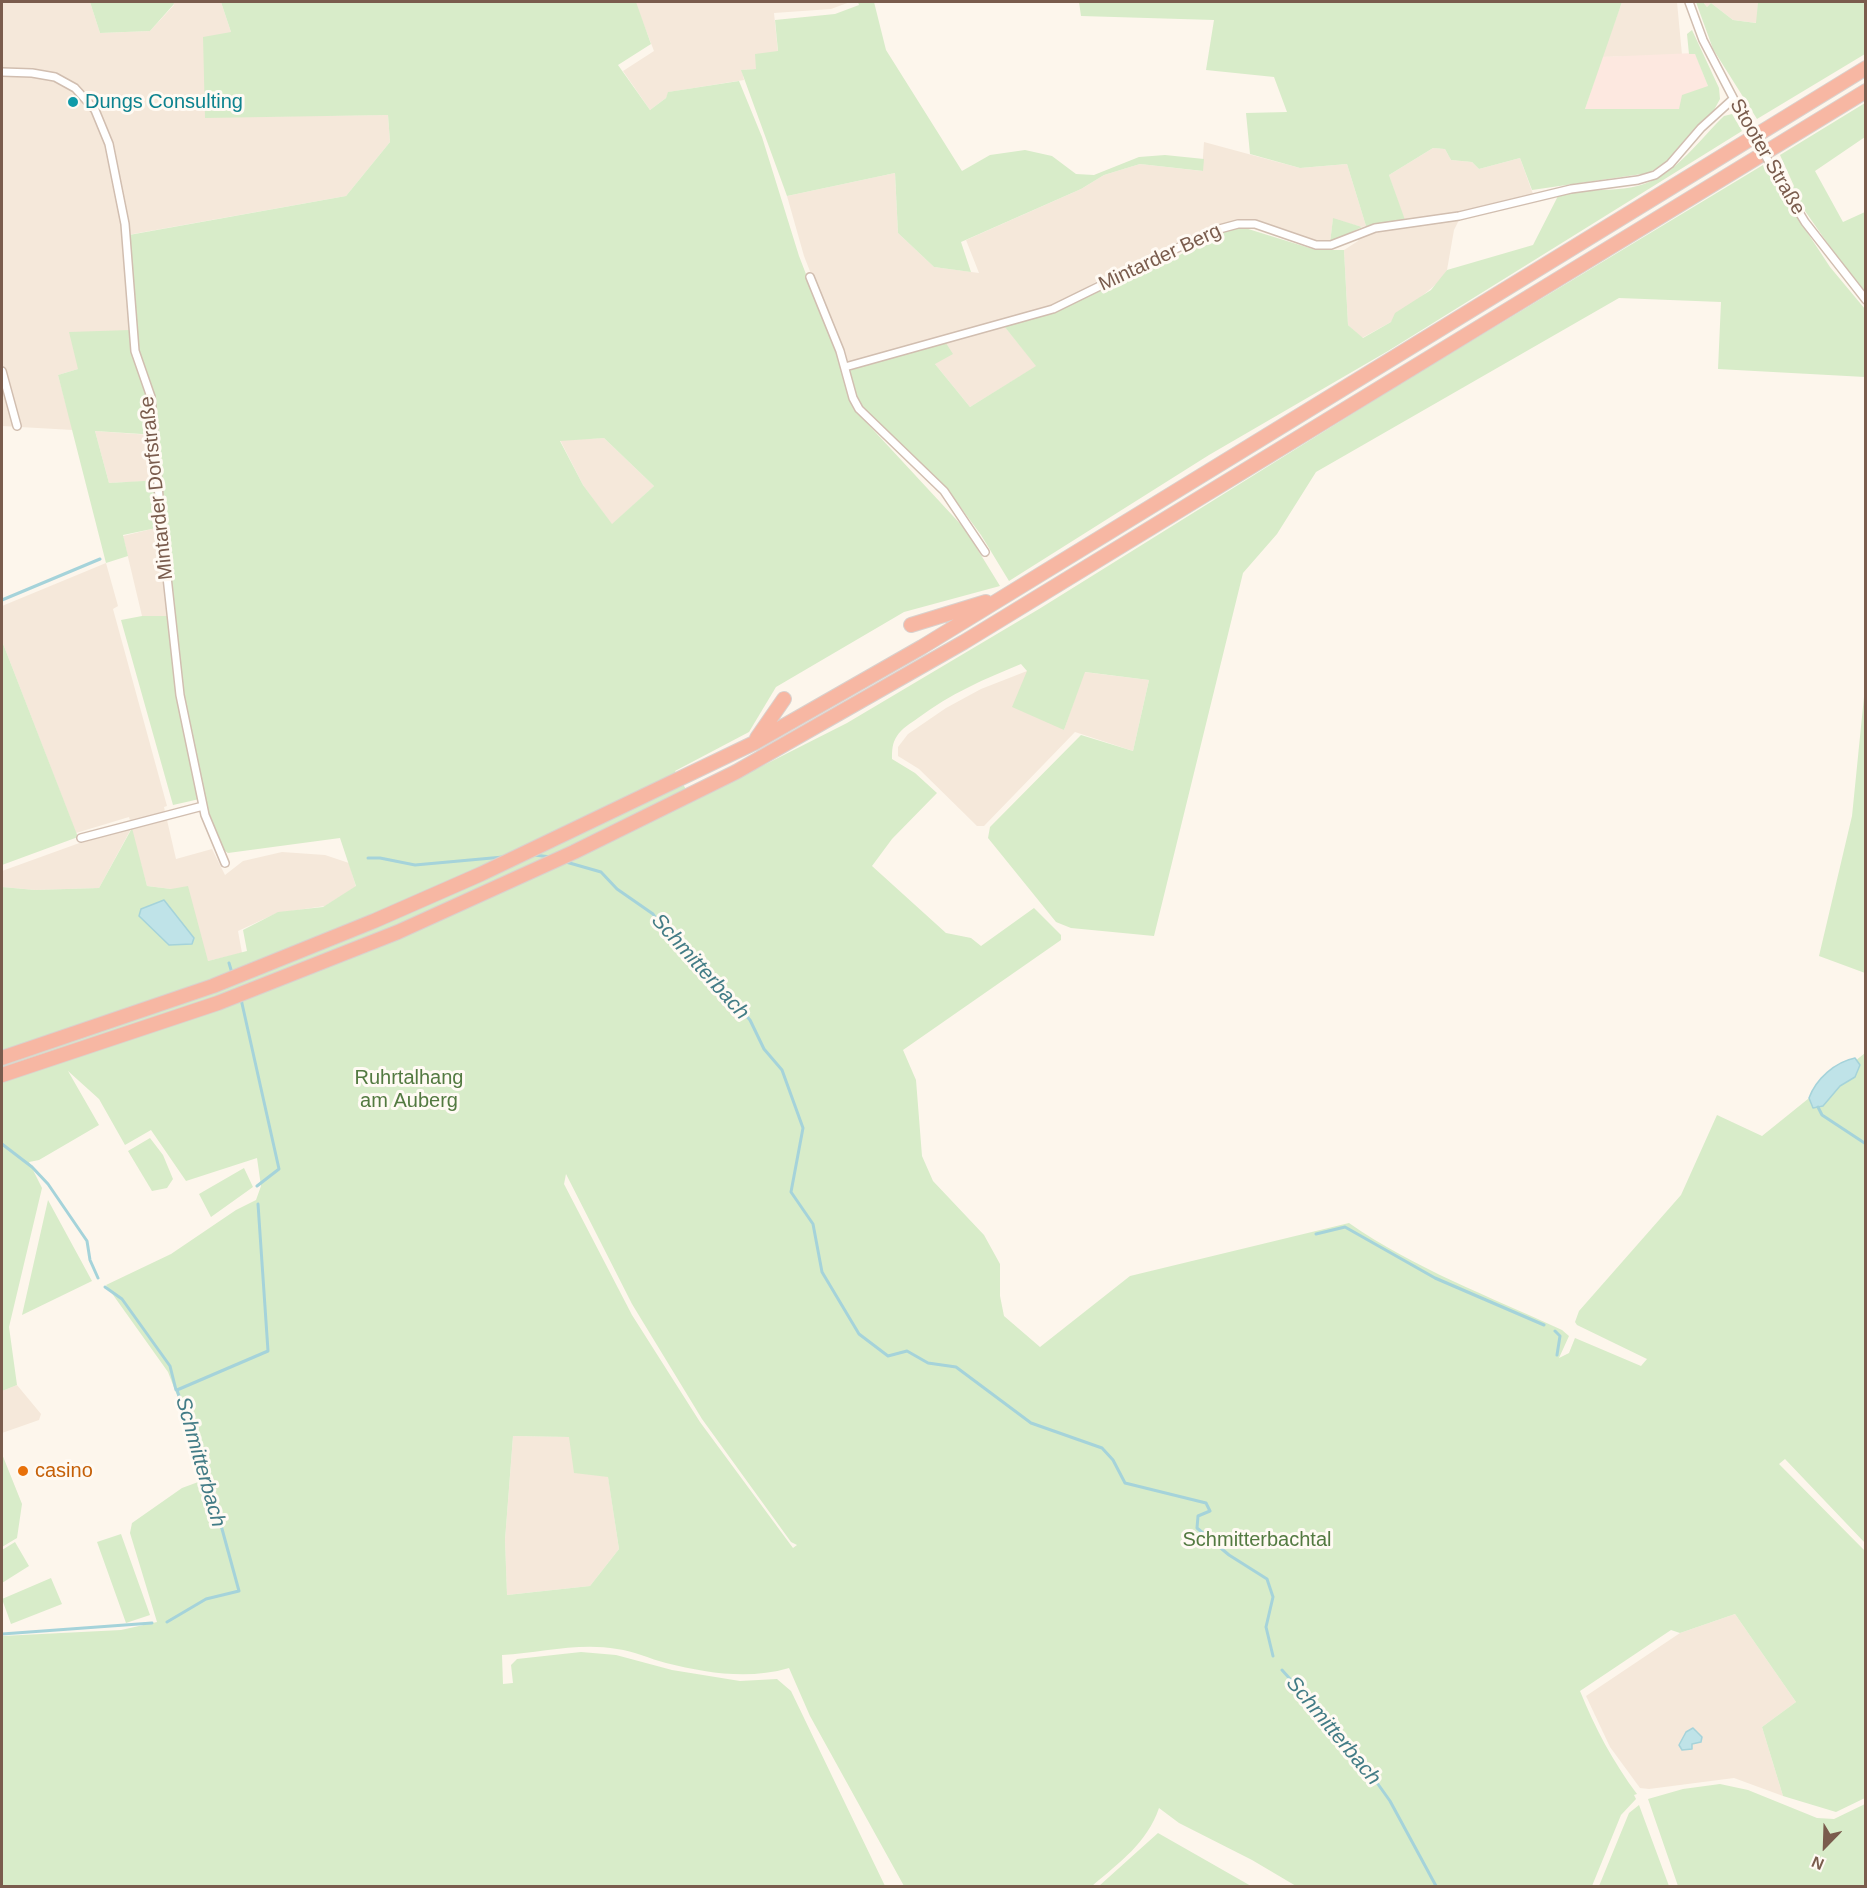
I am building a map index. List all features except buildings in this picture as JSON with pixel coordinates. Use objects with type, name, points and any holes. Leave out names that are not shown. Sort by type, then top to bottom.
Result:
[{"type":"highway","points":[[2,1058],[150,1009],[321,944],[481,874],[754,743],[842,694],[1005,596],[1866,68]]},
{"type":"highway","points":[[2,1075],[156,1025],[339,956],[516,880],[819,726],[964,642],[1866,91]]},
{"type":"highway","points":[[911,625],[1005,596]]},
{"type":"highway","points":[[754,743],[784,699]]},
{"type":"street","name":"Stooter Straße","points":[[1689,2],[1703,40],[1733,99],[1777,176],[1805,222],[1866,300]]},
{"type":"street","name":"Mintarder Dorfstraße","points":[[2,72],[32,73],[55,77],[75,88],[95,110],[109,144],[125,224],[135,351],[151,397],[180,695],[203,806],[215,843],[225,863]]},
{"type":"street","name":"Mintarder Berg","points":[[845,367],[1053,309],[1212,231],[1238,224],[1255,224],[1316,245],[1331,244],[1375,228],[1459,216],[1571,189],[1638,180],[1655,175],[1670,164],[1701,128],[1733,99]]},
{"type":"street","points":[[810,277],[859,409],[944,491],[985,552]]},
{"type":"street","points":[[2,371],[16,426]]},
{"type":"street","points":[[81,838],[203,806]]},
{"type":"shaded area","points":[[2,2],[90,2],[100,33],[150,31],[174,5],[173,2],[221,2],[231,32],[206,117],[388,115],[390,142],[346,196],[122,236],[130,330],[78,369],[58,375],[73,430],[2,426]]},
{"type":"shaded area","points":[[635,2],[850,2],[831,9],[774,13],[778,52],[757,69],[742,70],[744,80],[669,92],[666,98],[650,110],[623,71],[654,51]]},
{"type":"shaded area","points":[[1622,2],[1677,2],[1682,55],[1602,57]]},
{"type":"shaded area","points":[[1703,2],[1758,2],[1757,23],[1733,20],[1711,3],[1707,7]]},
{"type":"shaded area","points":[[1695,53],[1708,86],[1679,109],[1585,109],[1602,57]]},
{"type":"shaded area","points":[[1204,142],[1300,168],[1347,164],[1366,226],[1362,227],[1333,219],[1330,243],[1316,243],[1236,222],[1211,226],[1110,274],[1050,308],[1004,326],[1037,366],[970,407],[935,364],[846,364],[804,256],[787,196],[895,173],[898,233],[934,267],[979,273],[966,240],[1081,189],[1104,175],[1140,164],[1202,171]]},
{"type":"shaded area","points":[[1433,148],[1445,149],[1451,160],[1472,162],[1479,169],[1520,158],[1533,194],[1463,212],[1454,230],[1447,270],[1440,281],[1391,322],[1362,338],[1348,325],[1344,250],[1358,241],[1360,236],[1406,226],[1389,175]]},
{"type":"shaded area","points":[[95,431],[150,435],[153,481],[109,483]]},
{"type":"shaded area","points":[[604,438],[654,486],[612,525],[583,485],[560,440]]},
{"type":"shaded area","points":[[160,527],[168,616],[142,616],[123,536]]},
{"type":"shaded area","points":[[106,563],[118,606],[113,609],[167,806],[164,807],[176,859],[212,849],[225,875],[243,861],[282,852],[325,855],[349,863],[356,887],[325,906],[277,913],[238,931],[242,953],[208,961],[171,889],[147,886],[131,829],[99,888],[35,890],[2,887],[2,871],[96,837],[132,828],[129,817],[76,833],[2,641],[2,606]]},
{"type":"shaded area","points":[[1027,671],[1064,730],[1084,672],[1149,680],[1133,751],[1075,732],[984,826],[977,826],[919,769],[898,756],[898,747],[908,734],[946,708],[981,689]]},
{"type":"shaded area","points":[[17,1385],[41,1414],[39,1420],[2,1433],[2,1391]]},
{"type":"shaded area","points":[[513,1436],[569,1437],[608,1476],[619,1549],[590,1586],[507,1595],[505,1540]]},
{"type":"shaded area","points":[[1735,1614],[1796,1702],[1762,1727],[1783,1796],[1734,1778],[1649,1789],[1640,1788],[1610,1747],[1586,1696],[1680,1633]]},
{"type":"green space","points":[[90,2],[173,2],[174,4],[150,31],[100,33]]},
{"type":"green space","points":[[221,2],[636,2],[651,44],[618,65],[650,110],[666,98],[668,92],[739,81],[762,137],[799,256],[843,370],[944,340],[953,354],[935,364],[970,407],[1036,366],[1004,326],[1051,313],[1143,267],[1173,259],[1215,234],[1233,228],[1245,228],[1316,250],[1344,250],[1348,325],[1363,338],[1391,322],[1395,313],[1431,290],[1447,270],[1533,245],[1558,196],[1568,193],[1634,187],[1656,179],[1687,155],[1724,116],[1732,114],[1742,131],[1388,351],[1209,455],[1009,581],[981,535],[947,489],[859,405],[853,408],[965,529],[1000,586],[904,612],[776,687],[749,732],[675,771],[693,801],[847,723],[1039,609],[1405,381],[1763,165],[1830,267],[1865,309],[1865,377],[1718,369],[1721,302],[1619,298],[1316,472],[1277,534],[1243,573],[1154,936],[1071,928],[1056,922],[988,838],[990,827],[1081,735],[1133,751],[1149,680],[1085,672],[1064,730],[1012,707],[1027,671],[1021,664],[994,675],[930,709],[899,733],[893,744],[892,759],[915,773],[937,793],[892,839],[872,866],[946,933],[971,938],[981,946],[1034,908],[1061,935],[1061,940],[903,1050],[916,1080],[922,1156],[933,1181],[984,1235],[1000,1264],[1000,1296],[1004,1316],[1040,1347],[1130,1276],[1349,1223],[1426,1268],[1562,1330],[1569,1336],[1559,1358],[1569,1353],[1575,1338],[1641,1366],[1647,1359],[1575,1322],[1579,1311],[1681,1195],[1717,1115],[1762,1136],[1865,1053],[1865,1543],[1785,1459],[1779,1464],[1865,1551],[1865,1798],[1836,1812],[1783,1796],[1762,1727],[1796,1702],[1735,1614],[1680,1633],[1671,1630],[1580,1691],[1605,1744],[1637,1794],[1634,1795],[1636,1799],[1621,1815],[1592,1886],[1296,1886],[1252,1860],[1179,1823],[1159,1808],[1140,1842],[1092,1886],[904,1886],[810,1716],[789,1668],[758,1674],[728,1674],[681,1667],[623,1650],[574,1647],[502,1655],[503,1684],[513,1683],[511,1665],[517,1659],[581,1652],[616,1655],[672,1670],[740,1681],[777,1679],[791,1691],[885,1886],[2,1886],[2,1636],[121,1630],[157,1622],[130,1533],[132,1523],[182,1488],[209,1478],[168,1372],[106,1285],[171,1254],[236,1210],[256,1200],[261,1186],[257,1158],[186,1181],[151,1130],[125,1145],[99,1099],[68,1071],[99,1125],[39,1160],[29,1162],[42,1188],[9,1327],[17,1385],[2,1391],[2,887],[35,890],[99,888],[132,828],[147,886],[171,889],[188,886],[208,961],[247,951],[243,930],[278,912],[323,907],[356,886],[340,838],[228,853],[218,843],[204,798],[173,805],[121,620],[142,616],[175,616],[166,526],[123,535],[128,556],[106,563],[58,375],[78,369],[69,332],[130,330],[129,235],[346,196],[390,142],[388,115],[205,118],[203,37],[231,32]],"holes":[[[95,431],[157,435],[161,480],[109,483]],[[604,438],[654,486],[612,524],[583,485],[560,441]],[[566,1174],[632,1304],[702,1419],[791,1542],[797,1545],[793,1548],[700,1422],[632,1315],[564,1184]],[[513,1436],[569,1437],[574,1473],[608,1477],[619,1549],[590,1586],[507,1595],[505,1540]]]},
{"type":"green space","points":[[858,2],[874,2],[886,50],[962,171],[990,155],[1025,150],[1052,156],[1076,174],[1094,175],[1139,157],[1165,155],[1204,159],[1203,171],[1140,164],[1104,175],[1081,189],[961,242],[971,272],[934,267],[898,233],[895,173],[787,196],[741,70],[756,69],[755,54],[778,51],[775,20],[835,14],[859,5]]},
{"type":"green space","points":[[1079,2],[1622,2],[1585,109],[1679,109],[1682,95],[1708,86],[1695,54],[1689,54],[1687,34],[1692,30],[1719,88],[1720,99],[1714,110],[1666,162],[1649,173],[1532,190],[1520,158],[1479,169],[1472,162],[1451,160],[1445,149],[1433,148],[1389,175],[1405,220],[1366,226],[1347,164],[1300,168],[1250,154],[1246,113],[1287,112],[1274,77],[1206,70],[1214,20],[1081,16]]},
{"type":"green space","points":[[1696,2],[1703,2],[1707,7],[1711,3],[1733,20],[1756,23],[1758,2],[1865,2],[1865,54],[1757,119],[1713,49]]},
{"type":"green space","points":[[1865,103],[1865,137],[1815,171],[1843,222],[1865,212],[1865,293],[1791,191],[1794,186],[1780,155]]},
{"type":"green space","points":[[1333,218],[1362,227],[1330,243]]},
{"type":"green space","points":[[2,641],[78,837],[2,865]]},
{"type":"green space","points":[[1865,687],[1866,973],[1819,956],[1852,816]]},
{"type":"green space","points":[[150,1138],[163,1155],[173,1179],[167,1188],[152,1191],[128,1151]]},
{"type":"green space","points":[[244,1168],[253,1187],[211,1217],[199,1194]]},
{"type":"green space","points":[[48,1200],[92,1281],[22,1315]]},
{"type":"green space","points":[[2,1454],[22,1504],[17,1538],[2,1547]]},
{"type":"green space","points":[[121,1534],[150,1615],[126,1623],[97,1542]]},
{"type":"green space","points":[[15,1542],[29,1566],[2,1583],[2,1550]]},
{"type":"green space","points":[[51,1578],[62,1604],[11,1624],[2,1599]]},
{"type":"green space","points":[[1720,1784],[1748,1790],[1817,1818],[1834,1819],[1865,1804],[1865,1886],[1678,1886],[1648,1799],[1683,1789]]},
{"type":"green space","points":[[1639,1805],[1669,1886],[1599,1886],[1629,1813]]},
{"type":"green space","points":[[1158,1833],[1251,1886],[1099,1886]]},
{"type":"water","points":[[164,900],[194,938],[192,944],[169,945],[139,916],[141,909]]},
{"type":"water","points":[[1855,1058],[1860,1065],[1855,1077],[1840,1086],[1823,1106],[1813,1108],[1809,1098],[1821,1078],[1840,1063]]},
{"type":"water","points":[[1693,1728],[1702,1737],[1701,1742],[1692,1744],[1692,1749],[1682,1750],[1679,1745],[1686,1732]]},
{"type":"waterway","points":[[2,600],[100,559]]},
{"type":"waterway","name":"Schmitterbach","points":[[534,855],[551,857]]},
{"type":"waterway","name":"Schmitterbach","points":[[368,858],[415,865],[503,857]]},
{"type":"waterway","name":"Schmitterbach","points":[[566,862],[601,872],[617,889],[653,914],[671,940],[698,961],[750,1020],[764,1049],[782,1070],[803,1128],[791,1192],[813,1224],[822,1272],[859,1334],[888,1356],[907,1351],[928,1363],[956,1367],[1031,1423],[1102,1448],[1113,1460],[1125,1483],[1206,1503],[1210,1511],[1198,1516],[1197,1528],[1229,1555],[1267,1579],[1273,1597],[1266,1627],[1273,1656]]},
{"type":"waterway","name":"Schmitterbach","points":[[229,963],[232,973]]},
{"type":"waterway","name":"Schmitterbach","points":[[241,999],[279,1169],[257,1186]]},
{"type":"waterway","points":[[1818,1107],[1822,1115],[1866,1144]]},
{"type":"waterway","points":[[2,1144],[32,1167],[48,1184],[87,1241],[90,1260],[98,1278]]},
{"type":"waterway","name":"Schmitterbach","points":[[167,1622],[206,1599],[239,1591],[216,1507],[177,1390],[268,1351],[258,1204]]},
{"type":"waterway","points":[[1316,1234],[1345,1227],[1435,1278],[1544,1325]]},
{"type":"waterway","points":[[105,1287],[122,1299],[170,1366],[176,1390]]},
{"type":"waterway","points":[[1555,1331],[1560,1336],[1557,1355]]},
{"type":"waterway","name":"Schmitterbach","points":[[2,1634],[152,1623]]},
{"type":"waterway","name":"Schmitterbach","points":[[1282,1670],[1353,1749],[1390,1801],[1436,1886]]},
{"type":"place","name":"Dungs Consulting","points":[[73,102]]},
{"type":"place","name":"casino","points":[[23,1471]]},
{"type":"park label","name":"Ruhrtalhang am Auberg","points":[[409,1090]]},
{"type":"park label","name":"Schmitterbachtal","points":[[1257,1540]]}]
